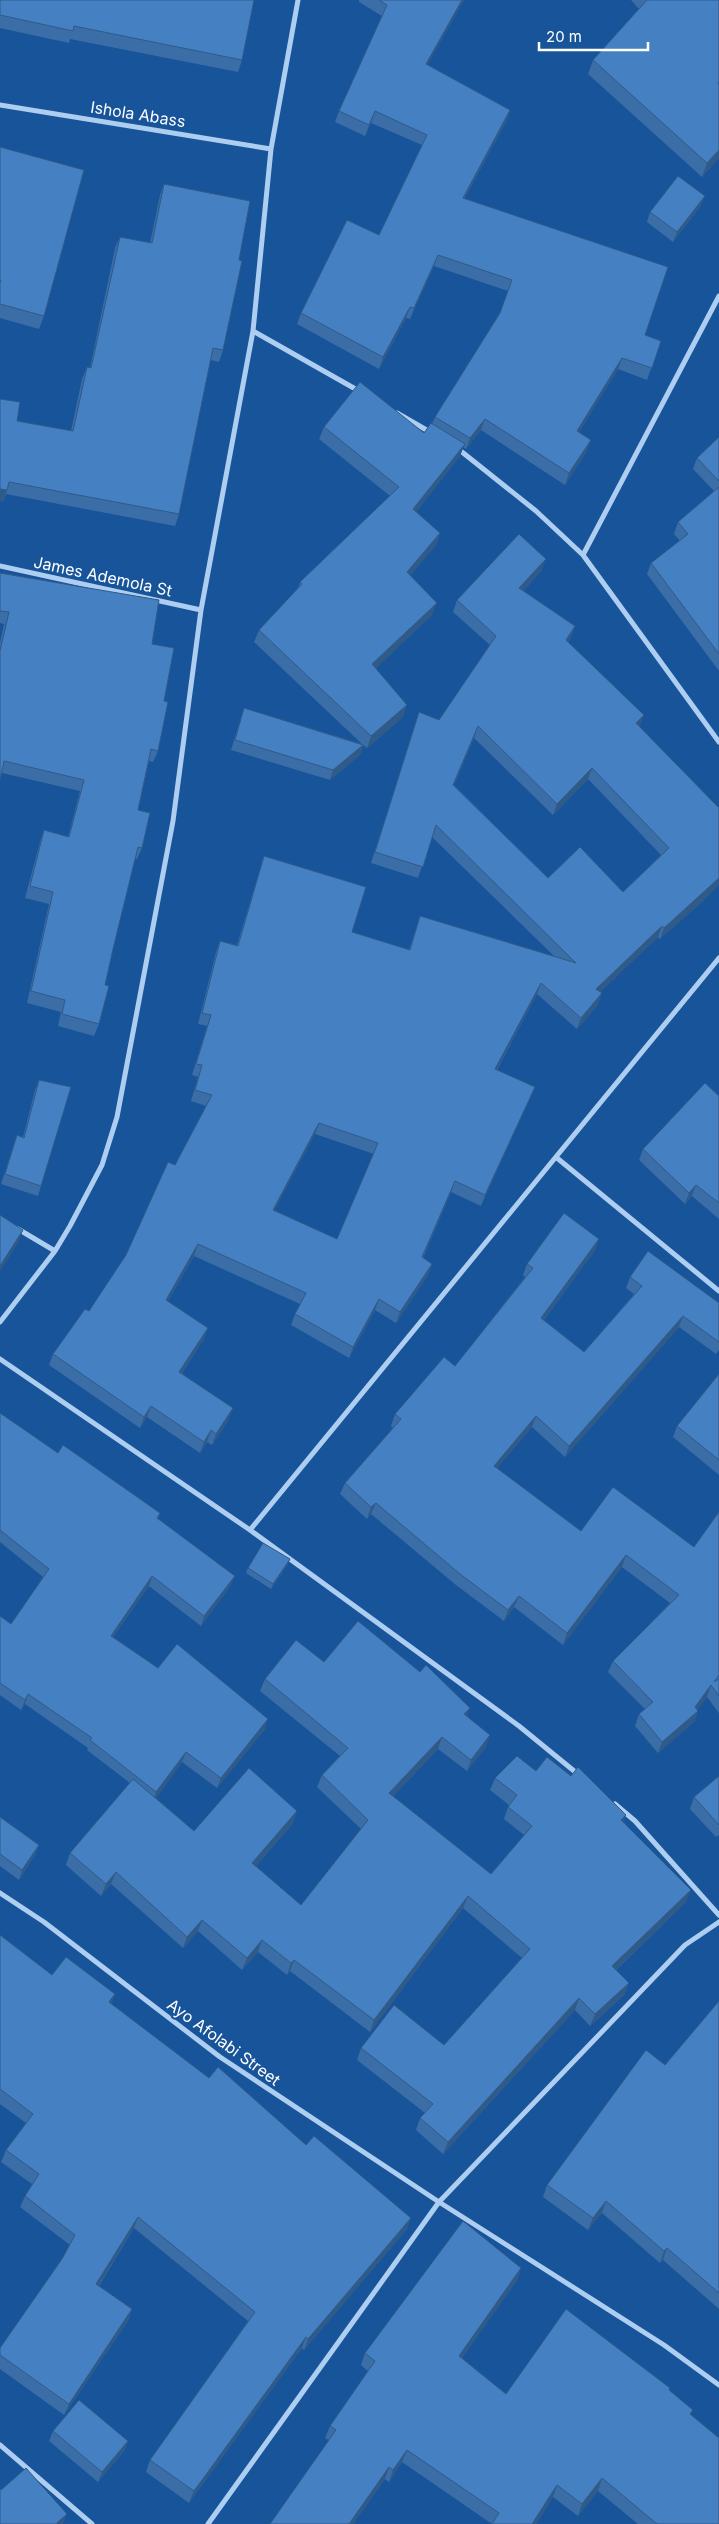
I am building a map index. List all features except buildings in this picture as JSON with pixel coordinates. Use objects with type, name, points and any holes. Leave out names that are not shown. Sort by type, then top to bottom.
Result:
[{"type":"street","points":[[0,1322],[55,1251],[102,1165],[117,1117],[173,821],[201,610],[253,330],[272,149],[298,0]]},
{"type":"street","name":"Ishola Abass","points":[[0,105],[272,149]]},
{"type":"street","points":[[583,555],[719,296]]},
{"type":"street","points":[[253,330],[365,394]]},
{"type":"street","points":[[391,409],[434,434]]},
{"type":"street","points":[[451,444],[536,511],[583,555],[719,742]]},
{"type":"street","name":"James Ademola St","points":[[0,566],[201,610]]},
{"type":"street","points":[[250,1530],[557,1158],[719,958]]},
{"type":"street","points":[[557,1158],[719,1290]]},
{"type":"street","points":[[16,1228],[55,1251]]},
{"type":"street","points":[[0,1359],[250,1530],[519,1726],[581,1777]]},
{"type":"street","points":[[612,1802],[635,1821],[719,1915]]},
{"type":"street","name":"Ayo Afolabi Street","points":[[0,1893],[44,1922],[220,2058],[439,2202],[664,2345],[719,2385]]},
{"type":"street","points":[[208,2524],[439,2202],[685,1945],[719,1922]]},
{"type":"street","points":[[0,2445],[92,2524]]}]
